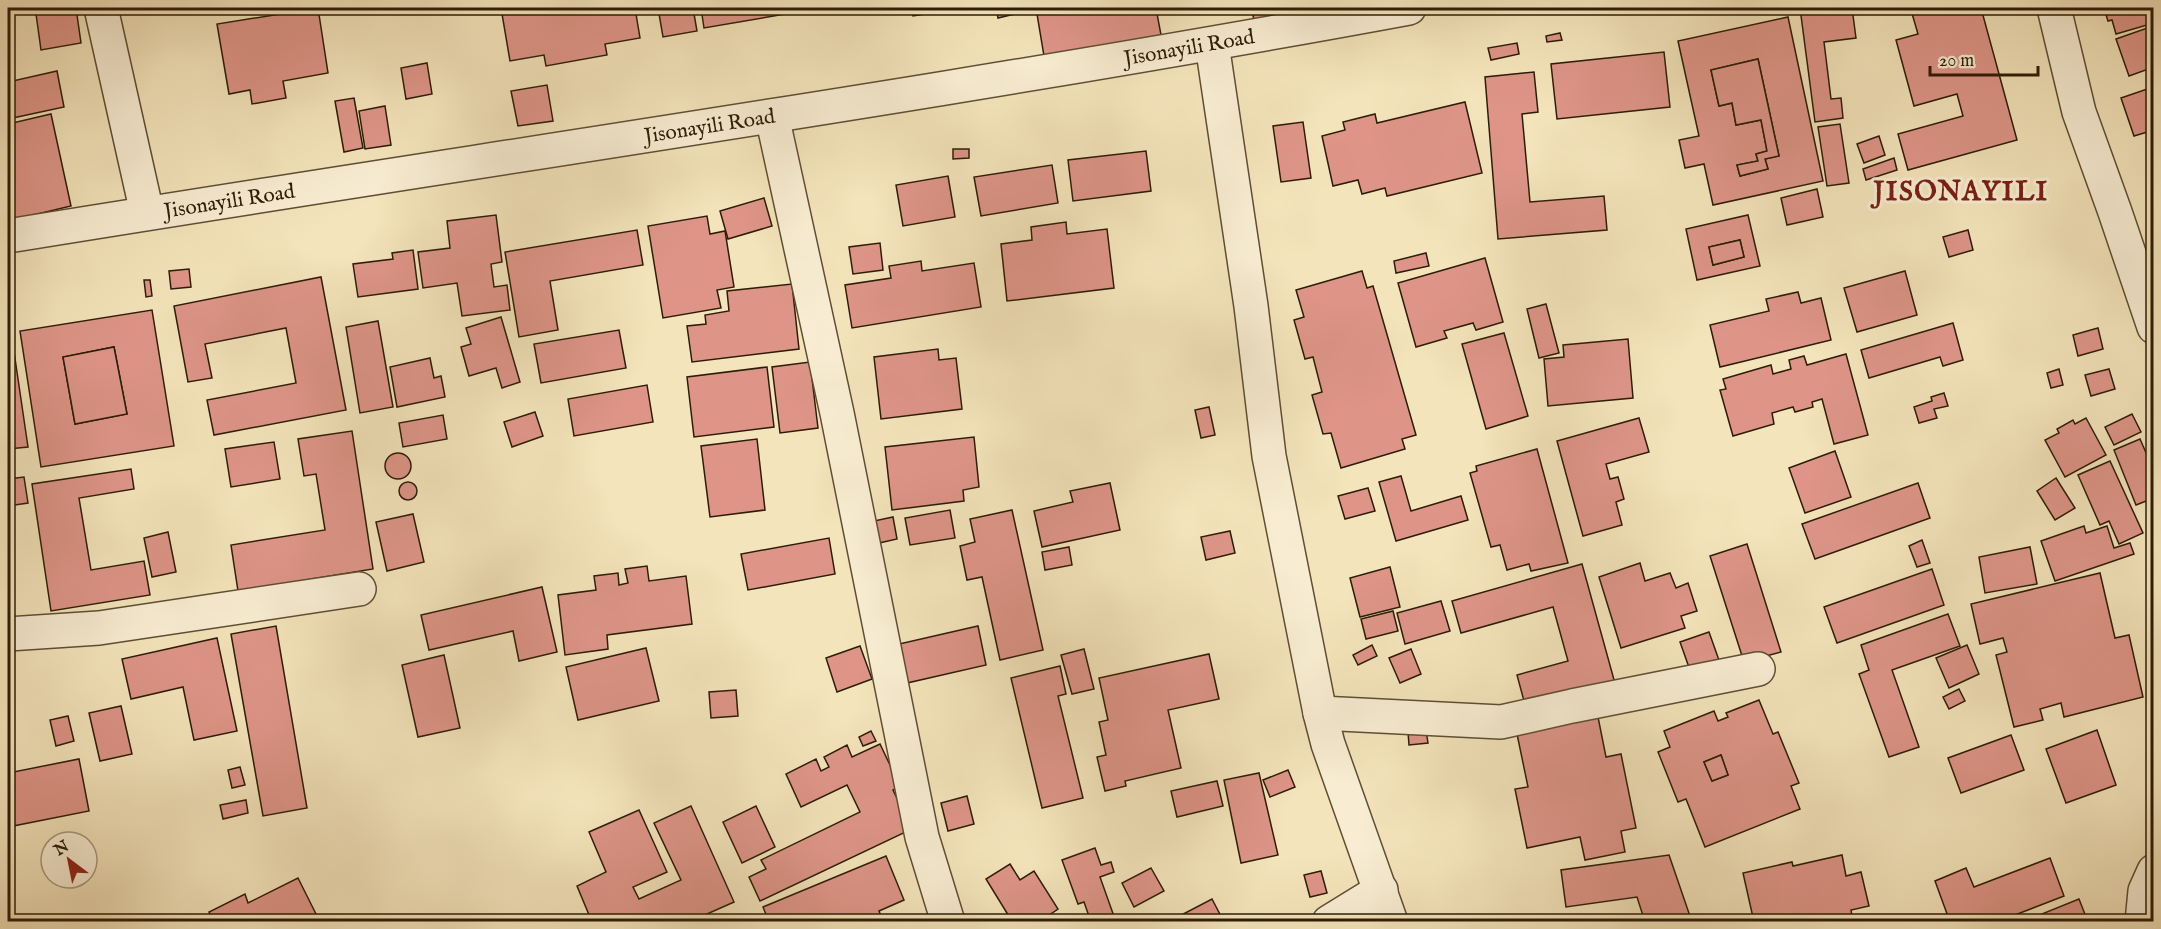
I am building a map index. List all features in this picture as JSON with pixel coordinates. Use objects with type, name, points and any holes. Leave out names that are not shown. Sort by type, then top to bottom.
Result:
[{"type":"street","points":[[101,8],[147,213]]},
{"type":"street","name":"Jisonayili Road","points":[[8,236],[836,107],[1212,44],[1409,8]]},
{"type":"street","points":[[2054,8],[2079,112],[2154,327]]},
{"type":"street","points":[[1212,44],[1251,306],[1269,456],[1320,713],[1328,744],[1391,921]]},
{"type":"street","points":[[772,116],[837,413],[922,837],[948,921]]},
{"type":"street","points":[[8,634],[99,628],[359,589]]},
{"type":"street","points":[[1320,713],[1501,722],[1758,669]]},
{"type":"street","points":[[2142,921],[2145,891],[2154,871]]},
{"type":"street","points":[[1329,921],[1381,890]]},
{"type":"building","points":[[76,8],[81,43],[41,50],[36,14]]},
{"type":"building","points":[[318,8],[328,73],[283,81],[286,98],[252,104],[250,90],[229,94],[217,24]]},
{"type":"building","points":[[501,8],[635,8],[640,38],[605,44],[607,55],[546,66],[544,55],[510,61]]},
{"type":"building","points":[[658,8],[693,8],[697,31],[663,37]]},
{"type":"building","points":[[701,8],[802,8],[803,11],[704,28]]},
{"type":"building","points":[[825,8],[860,8],[826,13]]},
{"type":"building","points":[[911,8],[951,8],[952,10],[913,16]]},
{"type":"building","points":[[996,8],[1039,8],[998,18]]},
{"type":"building","points":[[1073,8],[1156,8],[1161,35],[1044,56],[1037,14]]},
{"type":"building","points":[[1252,8],[1281,8],[1283,18],[1254,22]]},
{"type":"building","points":[[1800,8],[1852,8],[1856,38],[1824,42],[1831,99],[1841,98],[1843,118],[1815,122]]},
{"type":"building","points":[[1981,8],[2017,140],[1908,170],[1898,134],[1963,116],[1957,94],[1914,106],[1896,40],[1918,34],[1911,10]]},
{"type":"building","points":[[2104,8],[2154,8],[2154,23],[2116,34],[2112,20],[2108,21]]},
{"type":"building","points":[[1788,17],[1823,181],[1713,205],[1704,164],[1685,168],[1679,140],[1699,136],[1678,41]],"holes":[[[1758,59],[1779,156],[1765,159],[1768,169],[1740,176],[1737,165],[1758,161],[1756,154],[1767,151],[1761,120],[1736,125],[1732,103],[1719,106],[1711,70]]]},
{"type":"building","points":[[2153,26],[2154,67],[2129,76],[2116,39]]},
{"type":"building","points":[[1560,33],[1562,40],[1547,42],[1546,36]]},
{"type":"building","points":[[1517,43],[1519,54],[1491,60],[1488,48]]},
{"type":"building","points":[[1664,52],[1670,107],[1557,119],[1551,64]]},
{"type":"building","points":[[1758,59],[1779,156],[1765,159],[1768,169],[1740,176],[1737,165],[1758,161],[1756,154],[1767,151],[1761,120],[1736,125],[1732,103],[1719,106],[1711,70]]},
{"type":"building","points":[[427,63],[432,94],[406,99],[401,68]]},
{"type":"building","points":[[57,71],[64,107],[8,119],[8,82]]},
{"type":"building","points":[[1534,72],[1538,112],[1522,114],[1530,202],[1604,196],[1607,230],[1498,239],[1485,77]]},
{"type":"building","points":[[547,85],[553,121],[518,126],[511,91]]},
{"type":"building","points":[[2153,87],[2154,130],[2134,136],[2121,98]]},
{"type":"building","points":[[354,98],[363,148],[344,152],[335,101]]},
{"type":"building","points":[[1465,102],[1482,173],[1387,196],[1385,188],[1362,194],[1358,180],[1333,186],[1322,136],[1345,130],[1343,122],[1375,114],[1377,123]]},
{"type":"building","points":[[385,106],[391,145],[365,149],[359,111]]},
{"type":"building","points":[[51,114],[71,206],[8,221],[8,124]]},
{"type":"building","points":[[1303,122],[1311,178],[1281,182],[1273,126]]},
{"type":"building","points":[[1840,124],[1849,183],[1827,186],[1818,127]]},
{"type":"building","points":[[1879,136],[1885,155],[1864,163],[1857,144]]},
{"type":"building","points":[[953,149],[969,149],[969,158],[953,159]]},
{"type":"building","points":[[1146,151],[1151,191],[1073,201],[1068,160]]},
{"type":"building","points":[[1894,158],[1897,170],[1866,180],[1863,169]]},
{"type":"building","points":[[1052,165],[1058,203],[981,216],[974,177]]},
{"type":"building","points":[[948,176],[955,217],[903,226],[896,185]]},
{"type":"building","points":[[1817,189],[1823,217],[1787,225],[1781,198]]},
{"type":"building","points":[[764,198],[772,226],[728,239],[720,211]]},
{"type":"building","points":[[496,215],[502,262],[491,264],[494,287],[507,285],[510,310],[462,316],[457,283],[423,288],[418,252],[450,248],[447,221]]},
{"type":"building","points":[[1748,215],[1760,266],[1697,280],[1686,229]],"holes":[[[1740,240],[1744,257],[1713,265],[1709,247]]]},
{"type":"building","points":[[707,216],[710,234],[725,231],[734,287],[717,290],[721,308],[663,318],[648,226]]},
{"type":"building","points":[[1066,222],[1067,234],[1107,229],[1114,288],[1007,301],[1001,244],[1032,240],[1031,227]]},
{"type":"building","points":[[637,230],[643,265],[550,281],[558,330],[519,337],[505,252]]},
{"type":"building","points":[[1968,230],[1973,250],[1949,257],[1943,237]]},
{"type":"building","points":[[1740,240],[1744,257],[1713,265],[1709,247]]},
{"type":"building","points":[[880,243],[883,270],[853,274],[849,247]]},
{"type":"building","points":[[413,250],[418,289],[358,297],[353,264],[393,259],[392,253]]},
{"type":"building","points":[[1426,253],[1429,266],[1396,273],[1394,261]]},
{"type":"building","points":[[1485,258],[1503,322],[1476,330],[1473,323],[1444,331],[1447,338],[1416,347],[1398,283]]},
{"type":"building","points":[[921,261],[922,271],[974,263],[981,307],[852,328],[845,285],[891,278],[889,266]]},
{"type":"building","points":[[189,269],[191,287],[171,289],[169,271]]},
{"type":"building","points":[[1362,271],[1367,288],[1373,286],[1416,435],[1402,439],[1405,449],[1341,468],[1331,433],[1323,434],[1312,395],[1322,392],[1313,357],[1305,359],[1294,320],[1304,317],[1296,290]]},
{"type":"building","points":[[1905,271],[1917,315],[1857,332],[1844,288]]},
{"type":"building","points":[[321,277],[346,410],[214,435],[207,400],[296,383],[286,328],[205,344],[212,378],[188,382],[174,306]]},
{"type":"building","points":[[144,280],[150,280],[152,296],[146,297]]},
{"type":"building","points":[[792,284],[799,349],[692,362],[687,326],[706,324],[705,315],[729,311],[727,291]]},
{"type":"building","points":[[1798,292],[1801,303],[1821,298],[1831,340],[1720,367],[1710,325],[1769,311],[1766,299]]},
{"type":"building","points":[[1546,304],[1559,353],[1539,358],[1527,309]]},
{"type":"building","points":[[152,310],[174,446],[41,467],[20,331]],"holes":[[[114,347],[127,414],[75,424],[63,357]]]},
{"type":"building","points":[[501,317],[520,382],[502,388],[496,368],[469,376],[461,347],[471,344],[466,328]]},
{"type":"building","points":[[378,321],[393,407],[360,413],[346,327]]},
{"type":"building","points":[[1953,323],[1963,360],[1943,366],[1940,357],[1869,378],[1861,350]]},
{"type":"building","points":[[2098,328],[2103,349],[2078,356],[2073,335]]},
{"type":"building","points":[[619,330],[626,368],[541,383],[534,344]]},
{"type":"building","points":[[1504,333],[1528,416],[1486,429],[1462,344]]},
{"type":"building","points":[[12,338],[28,447],[8,449],[8,339]]},
{"type":"building","points":[[1628,339],[1633,398],[1548,406],[1544,359],[1564,357],[1563,345]]},
{"type":"building","points":[[114,347],[127,414],[75,424],[63,357]]},
{"type":"building","points":[[938,349],[939,360],[956,358],[962,409],[881,419],[874,357]]},
{"type":"building","points":[[1846,354],[1868,435],[1834,444],[1822,399],[1812,402],[1813,407],[1795,412],[1793,407],[1772,413],[1774,424],[1733,436],[1720,390],[1726,389],[1723,379],[1771,365],[1773,374],[1791,369],[1789,360],[1804,356],[1807,365]]},
{"type":"building","points":[[430,358],[434,378],[441,376],[445,397],[397,407],[390,367]]},
{"type":"building","points":[[810,362],[818,428],[780,433],[772,367]]},
{"type":"building","points":[[767,367],[774,427],[694,437],[687,377]]},
{"type":"building","points":[[2059,369],[2063,385],[2051,388],[2047,373]]},
{"type":"building","points":[[2109,369],[2115,389],[2091,396],[2085,375]]},
{"type":"building","points":[[647,385],[653,422],[574,436],[568,399]]},
{"type":"building","points":[[1944,393],[1948,406],[1934,409],[1937,418],[1919,423],[1914,407],[1932,401],[1931,397]]},
{"type":"building","points":[[1209,407],[1215,435],[1201,438],[1195,410]]},
{"type":"building","points":[[535,412],[543,436],[512,447],[504,422]]},
{"type":"building","points":[[2132,414],[2141,432],[2114,445],[2105,427]]},
{"type":"building","points":[[443,415],[447,439],[403,447],[399,423]]},
{"type":"building","points":[[1639,418],[1649,452],[1606,464],[1610,479],[1618,477],[1624,499],[1616,502],[1622,525],[1583,536],[1557,441]]},
{"type":"building","points":[[2086,418],[2106,455],[2065,477],[2045,440],[2059,433],[2057,429],[2073,420],[2075,424]]},
{"type":"building","points":[[352,431],[373,569],[238,591],[231,545],[325,530],[316,474],[304,476],[298,439]]},
{"type":"building","points":[[974,437],[979,487],[963,490],[964,501],[892,510],[885,447]]},
{"type":"building","points":[[757,439],[765,510],[710,517],[701,446]]},
{"type":"building","points":[[2140,439],[2154,471],[2154,498],[2136,505],[2114,450]]},
{"type":"building","points":[[274,442],[280,479],[231,487],[225,449]]},
{"type":"building","points":[[1537,449],[1568,563],[1531,571],[1529,564],[1507,570],[1500,545],[1491,547],[1470,473],[1477,471],[1476,466]]},
{"type":"building","points":[[1835,451],[1851,497],[1805,513],[1789,468]]},
{"type":"building","points":[[398,453],[407,457],[411,466],[407,475],[398,479],[389,475],[385,466],[389,457]]},
{"type":"building","points":[[2110,461],[2143,533],[2119,544],[2109,521],[2100,525],[2078,475]]},
{"type":"building","points":[[131,469],[134,489],[79,498],[91,570],[144,561],[150,595],[51,611],[32,484]]},
{"type":"building","points":[[1401,476],[1411,511],[1461,496],[1468,520],[1396,541],[1379,482]]},
{"type":"building","points":[[24,477],[28,503],[8,506],[8,479]]},
{"type":"building","points":[[2056,478],[2075,508],[2055,520],[2037,491]]},
{"type":"building","points":[[408,482],[414,485],[417,491],[414,497],[408,500],[402,497],[399,491],[402,485]]},
{"type":"building","points":[[1110,483],[1120,530],[1042,547],[1034,511],[1073,502],[1070,491]]},
{"type":"building","points":[[1918,483],[1930,518],[1815,559],[1802,524]]},
{"type":"building","points":[[1368,488],[1375,511],[1345,519],[1338,496]]},
{"type":"building","points":[[950,510],[955,538],[910,545],[905,518]]},
{"type":"building","points":[[1012,510],[1043,650],[1000,660],[982,577],[967,580],[960,546],[975,542],[970,519]]},
{"type":"building","points":[[413,514],[424,562],[387,571],[376,522]]},
{"type":"building","points":[[893,517],[897,539],[879,543],[874,521]]},
{"type":"building","points":[[8,524],[11,527],[12,536],[8,547]]},
{"type":"building","points":[[2084,526],[2086,533],[2107,526],[2114,548],[2130,543],[2134,554],[2055,581],[2041,541]]},
{"type":"building","points":[[1230,531],[1235,553],[1206,560],[1201,537]]},
{"type":"building","points":[[168,532],[176,572],[152,577],[144,538]]},
{"type":"building","points":[[829,538],[835,574],[748,590],[741,554]]},
{"type":"building","points":[[1922,540],[1930,563],[1917,567],[1909,546]]},
{"type":"building","points":[[1747,544],[1781,652],[1744,662],[1710,556]]},
{"type":"building","points":[[1069,547],[1072,565],[1045,570],[1042,552]]},
{"type":"building","points":[[2030,547],[2037,584],[1985,593],[1979,557]]},
{"type":"building","points":[[1640,563],[1645,581],[1670,573],[1676,588],[1688,583],[1697,611],[1681,616],[1685,628],[1621,648],[1599,577]]},
{"type":"building","points":[[1582,564],[1616,687],[1527,712],[1517,675],[1568,661],[1553,607],[1461,633],[1452,601]]},
{"type":"building","points":[[647,566],[649,581],[686,576],[692,624],[607,635],[608,649],[565,655],[558,595],[596,590],[594,576],[618,573],[619,585],[628,583],[625,569]]},
{"type":"building","points":[[1390,567],[1400,607],[1360,617],[1350,578]]},
{"type":"building","points":[[1932,569],[1944,605],[1837,643],[1824,607]]},
{"type":"building","points":[[2100,573],[2115,638],[2129,635],[2143,697],[2064,717],[2061,703],[2040,709],[2043,720],[2014,727],[1996,655],[2007,652],[2003,638],[1980,644],[1971,604]]},
{"type":"building","points":[[542,587],[557,652],[519,661],[513,631],[429,650],[421,615]]},
{"type":"building","points":[[1441,601],[1450,631],[1405,644],[1397,613]]},
{"type":"building","points":[[1393,611],[1398,631],[1366,639],[1361,619]]},
{"type":"building","points":[[1948,614],[1960,646],[1892,670],[1919,747],[1889,757],[1859,674],[1869,670],[1861,645]]},
{"type":"building","points":[[276,626],[307,808],[263,816],[231,634]]},
{"type":"building","points":[[978,626],[986,665],[907,683],[899,644]]},
{"type":"building","points":[[1709,632],[1720,663],[1691,673],[1680,642]]},
{"type":"building","points":[[217,638],[237,731],[194,740],[183,687],[131,699],[122,659]]},
{"type":"building","points":[[1372,645],[1377,656],[1358,665],[1353,655]]},
{"type":"building","points":[[1967,645],[1979,674],[1949,688],[1936,658]]},
{"type":"building","points":[[860,646],[872,679],[837,692],[826,658]]},
{"type":"building","points":[[646,648],[659,701],[578,720],[566,667]]},
{"type":"building","points":[[1084,649],[1094,689],[1072,694],[1061,655]]},
{"type":"building","points":[[1411,649],[1421,674],[1400,683],[1389,658]]},
{"type":"building","points":[[1209,654],[1219,699],[1168,710],[1181,768],[1125,781],[1126,786],[1105,791],[1097,757],[1106,755],[1099,722],[1108,720],[1099,678]]},
{"type":"building","points":[[444,655],[460,728],[418,737],[402,665]]},
{"type":"building","points":[[1060,666],[1066,694],[1058,696],[1083,798],[1042,808],[1011,678]]},
{"type":"building","points":[[1959,689],[1965,701],[1949,709],[1943,697]]},
{"type":"building","points":[[736,690],[738,716],[711,718],[709,692]]},
{"type":"building","points":[[1759,700],[1773,734],[1778,732],[1799,783],[1791,786],[1800,809],[1705,847],[1686,799],[1678,802],[1658,752],[1670,747],[1664,731],[1714,711],[1718,721],[1728,717],[1726,713]],"holes":[[[1721,755],[1728,775],[1712,781],[1704,762]]]},
{"type":"building","points":[[121,706],[132,754],[100,761],[89,713]]},
{"type":"building","points":[[68,716],[74,741],[56,746],[50,720]]},
{"type":"building","points":[[1598,717],[1606,757],[1621,754],[1636,828],[1621,831],[1625,852],[1585,860],[1580,837],[1527,848],[1515,789],[1528,787],[1517,734]]},
{"type":"building","points":[[1426,730],[1428,743],[1409,745],[1408,732]]},
{"type":"building","points":[[2097,730],[2116,785],[2066,803],[2046,749]]},
{"type":"building","points":[[871,731],[876,741],[863,746],[859,737]]},
{"type":"building","points":[[2011,735],[2024,770],[1961,793],[1948,758]]},
{"type":"building","points":[[880,744],[900,786],[893,790],[912,829],[760,901],[749,877],[766,869],[761,860],[860,812],[847,785],[801,807],[786,774],[816,759],[821,771],[829,767],[824,757],[847,745],[852,757]]},
{"type":"building","points":[[1721,755],[1728,775],[1712,781],[1704,762]]},
{"type":"building","points":[[79,759],[89,811],[8,827],[8,773]]},
{"type":"building","points":[[240,767],[245,785],[232,788],[228,770]]},
{"type":"building","points":[[1288,770],[1295,787],[1270,797],[1263,780]]},
{"type":"building","points":[[1259,773],[1278,855],[1241,863],[1224,780]]},
{"type":"building","points":[[1217,781],[1223,806],[1177,817],[1171,791]]},
{"type":"building","points":[[967,796],[974,824],[948,831],[941,803]]},
{"type":"building","points":[[246,800],[248,813],[223,819],[220,805]]},
{"type":"building","points":[[691,806],[734,902],[689,922],[592,922],[577,886],[606,872],[589,832],[639,810],[667,872],[633,887],[639,899],[681,880],[654,823]]},
{"type":"building","points":[[756,806],[775,847],[742,863],[723,822]]},
{"type":"building","points":[[1095,848],[1101,865],[1111,862],[1114,872],[1100,877],[1116,922],[1091,922],[1084,902],[1078,904],[1062,860]]},
{"type":"building","points":[[1669,855],[1692,922],[1645,922],[1637,897],[1566,907],[1561,870]]},
{"type":"building","points":[[1842,855],[1846,876],[1861,872],[1869,906],[1851,910],[1853,922],[1754,922],[1743,873],[1792,862],[1793,866]]},
{"type":"building","points":[[886,856],[904,900],[879,911],[881,916],[868,922],[854,922],[851,915],[835,922],[769,922],[763,907]]},
{"type":"building","points":[[2050,858],[2064,896],[1997,922],[1950,922],[1935,881],[1966,868],[1974,887]]},
{"type":"building","points":[[1010,864],[1020,880],[1034,871],[1058,909],[1039,922],[1006,922],[1010,918],[986,879]]},
{"type":"building","points":[[1151,868],[1164,891],[1134,907],[1122,883]]},
{"type":"building","points":[[1321,871],[1327,893],[1310,897],[1304,875]]},
{"type":"building","points":[[298,878],[320,922],[214,922],[209,912],[245,894],[248,903]]},
{"type":"building","points":[[1212,899],[1224,922],[1168,922]]},
{"type":"building","points":[[2079,899],[2088,922],[2022,922]]},
{"type":"district","name":"JISONAYILI","points":[[1961,191]]}]
